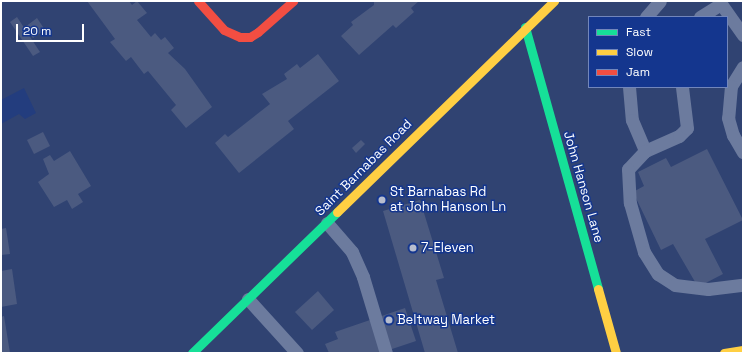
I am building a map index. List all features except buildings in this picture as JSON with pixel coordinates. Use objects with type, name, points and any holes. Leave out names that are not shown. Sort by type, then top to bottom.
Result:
[{"type":"main road","points":[[198,1],[224,30],[234,36],[253,35],[292,1]]},
{"type":"main road","name":"Saint Barnabas Road","points":[[192,353],[327,223],[525,27],[554,1]]},
{"type":"main road","name":"John Hanson Lane","points":[[525,27],[616,353]]},
{"type":"main road","points":[[724,353],[743,350]]},
{"type":"lane","points":[[647,16],[660,1]]},
{"type":"lane","points":[[701,16],[720,2],[743,35]]},
{"type":"lane","points":[[743,67],[731,86],[728,118],[733,135],[743,152]]},
{"type":"lane","points":[[629,88],[632,120],[644,151]]},
{"type":"lane","points":[[682,88],[687,128],[679,136],[644,151],[628,169],[630,203],[644,252],[658,274],[674,285],[708,289],[743,285]]},
{"type":"lane","points":[[327,223],[352,252],[363,277],[386,353]]},
{"type":"lane","points":[[248,300],[298,353]]},
{"type":"water","points":[[24,88],[36,113],[25,119],[19,114],[1,124],[1,100]]},
{"type":"traffic: fast","points":[[525,27],[598,289]]},
{"type":"traffic: fast","points":[[192,353],[337,212]]},
{"type":"traffic: slow","points":[[337,212],[554,1]]},
{"type":"traffic: slow","points":[[598,289],[616,353]]},
{"type":"traffic: slow","points":[[724,353],[743,350]]},
{"type":"traffic: jam","points":[[198,1],[224,30],[240,37],[250,37],[258,32],[293,1]]},
{"type":"place","name":"St Barnabas Rd at John Hanson Ln","points":[[382,200]]},
{"type":"place","name":"7-Eleven","points":[[413,248]]},
{"type":"place","name":"Beltway Market","points":[[389,320]]}]
